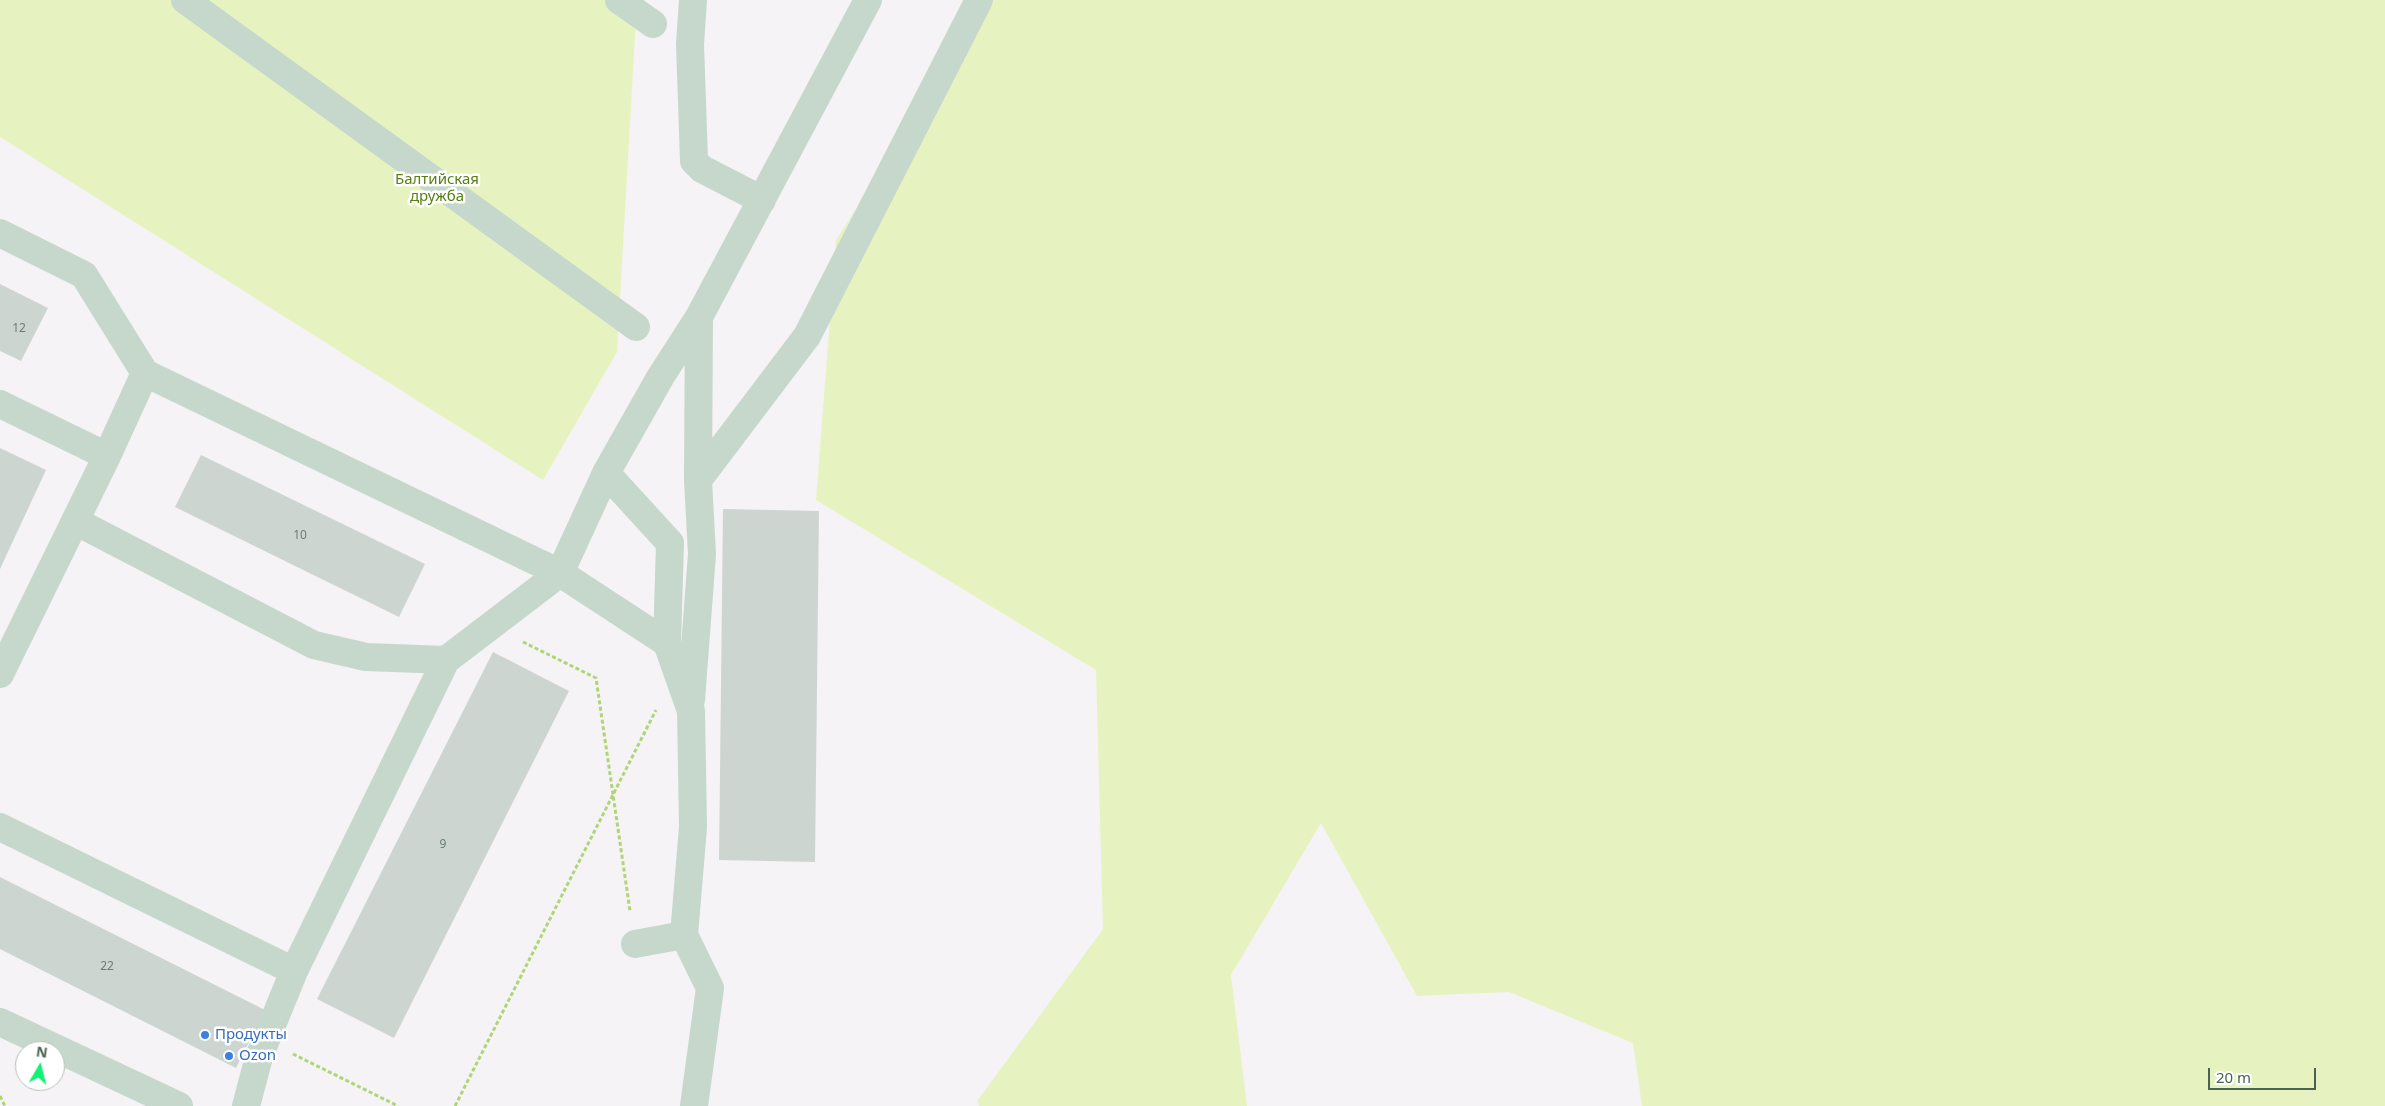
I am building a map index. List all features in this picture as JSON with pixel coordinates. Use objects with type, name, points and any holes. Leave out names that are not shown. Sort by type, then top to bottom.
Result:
[{"type":"street","points":[[185,0],[636,327]]},
{"type":"street","points":[[619,0],[652,24]]},
{"type":"street","points":[[693,0],[690,44],[694,161],[702,169],[762,200]]},
{"type":"street","points":[[690,44],[713,0]]},
{"type":"street","points":[[246,1106],[266,1041],[294,971],[446,660],[560,573],[606,473],[661,376],[700,317],[868,0]]},
{"type":"street","points":[[698,480],[807,336],[979,0]]},
{"type":"street","points":[[0,233],[84,275],[145,373],[560,573],[667,643]]},
{"type":"street","points":[[694,1106],[710,988],[684,935],[693,827],[690,712],[702,554],[698,480],[700,317]]},
{"type":"street","points":[[0,674],[107,456],[145,373]]},
{"type":"street","points":[[0,404],[107,456]]},
{"type":"street","points":[[606,473],[670,543],[667,643],[690,712]]},
{"type":"street","points":[[75,521],[314,645],[366,658],[446,660]]},
{"type":"street","points":[[0,827],[294,971]]},
{"type":"street","points":[[635,944],[684,935]]},
{"type":"street","points":[[0,1022],[179,1106]]},
{"type":"path","points":[[491,626],[596,678],[635,944]]},
{"type":"path","points":[[455,1106],[676,670]]},
{"type":"path","points":[[266,1041],[398,1106]]},
{"type":"path","points":[[0,1096],[5,1106]]},
{"type":"green space","name":"Балтийская дружба","points":[[0,0],[637,0],[617,352],[543,480],[0,137]]},
{"type":"green space","points":[[991,0],[2385,0],[2385,1106],[1642,1106],[1633,1043],[1509,992],[1417,996],[1321,823],[1231,975],[1247,1106],[979,1106],[978,1100],[1103,929],[1096,670],[816,500],[836,240]]},
{"type":"building","points":[[0,284],[48,308],[21,361],[0,351]]},
{"type":"building","points":[[0,448],[46,470],[0,569]]},
{"type":"building","points":[[201,455],[425,564],[399,617],[175,507]]},
{"type":"building","points":[[723,509],[819,511],[815,862],[719,860]]},
{"type":"building","points":[[493,652],[569,691],[394,1038],[317,999]]},
{"type":"building","points":[[0,877],[265,1010],[236,1068],[0,949]]},
{"type":"place","name":"Продукты","points":[[205,1035]]},
{"type":"place","name":"Ozon","points":[[229,1056]]}]
